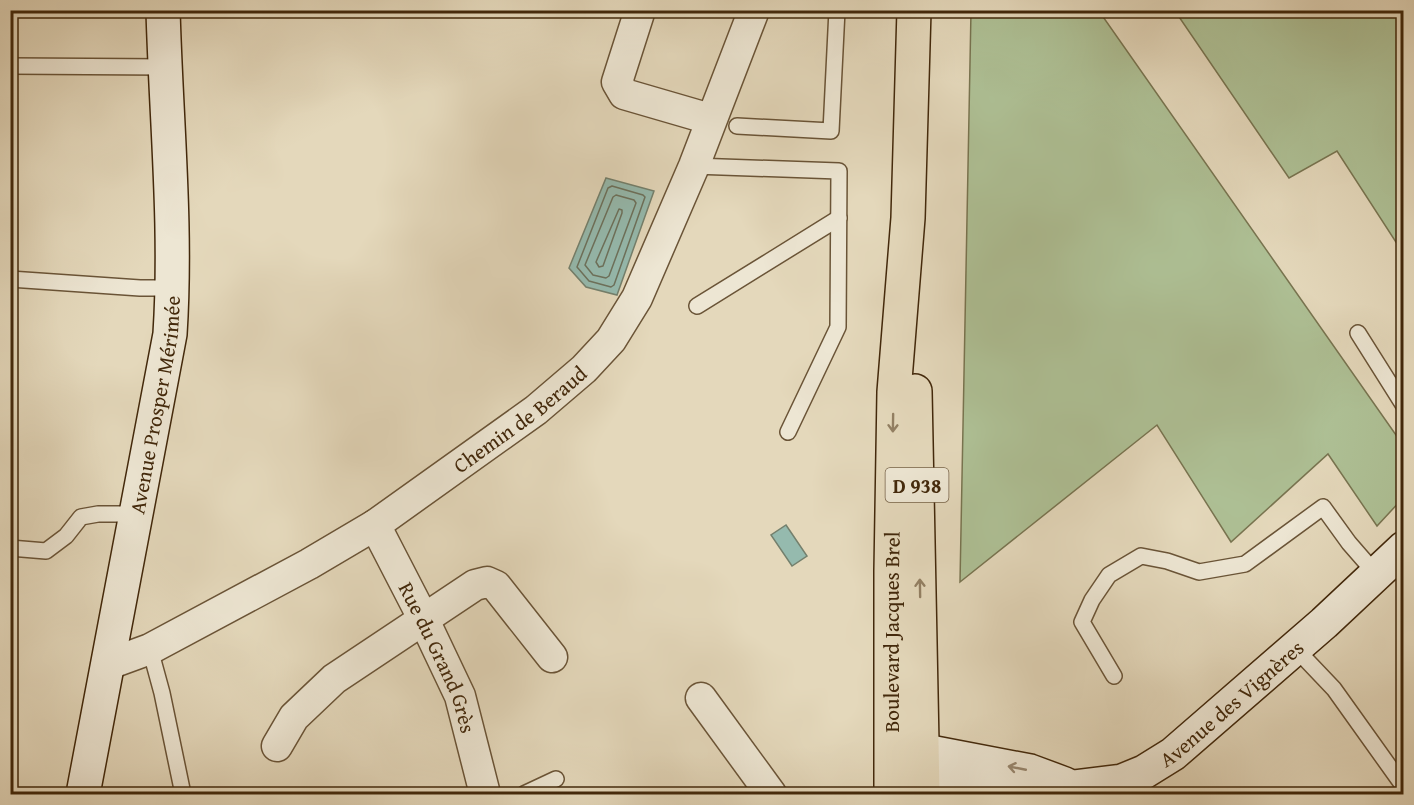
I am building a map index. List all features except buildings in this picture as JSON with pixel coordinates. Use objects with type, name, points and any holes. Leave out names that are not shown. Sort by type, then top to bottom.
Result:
[{"type":"main road","name":"Boulevard Jacques Brel","points":[[914,10],[909,218],[919,546],[919,770]]},
{"type":"main road","name":"Boulevard Jacques Brel","points":[[891,795],[894,392],[909,218]]},
{"type":"street","name":"Avenue Prosper Mérimée","points":[[83,795],[170,334],[173,227],[163,10]]},
{"type":"street","points":[[640,10],[617,82],[624,94],[723,123]]},
{"type":"street","name":"Chemin de Beraud","points":[[109,664],[150,649],[309,564],[375,525],[536,410],[584,369],[611,340],[637,298],[694,166],[723,123],[754,10]]},
{"type":"street","name":"Rue du Grand Grès","points":[[375,525],[460,696],[485,795]]},
{"type":"street","name":"Avenue des Vignères","points":[[919,770],[952,785],[1016,794],[1093,789],[1144,772],[1173,754],[1295,648],[1404,548]]},
{"type":"street","points":[[891,571],[901,628],[905,752],[919,770]]},
{"type":"street","points":[[277,746],[294,717],[334,679],[475,585],[487,582],[496,586],[552,657]]},
{"type":"street","points":[[701,699],[771,795]]},
{"type":"street","points":[[919,770],[1030,771],[1093,789]]},
{"type":"street","points":[[899,795],[919,770]]},
{"type":"lane","points":[[723,123],[831,130],[837,10]]},
{"type":"lane","points":[[10,66],[166,67]]},
{"type":"lane","points":[[694,166],[839,171],[838,327],[788,432]]},
{"type":"lane","points":[[697,306],[838,218]]},
{"type":"lane","points":[[10,279],[140,288],[173,288]]},
{"type":"lane","points":[[1358,333],[1404,406]]},
{"type":"lane","points":[[1114,676],[1082,622],[1092,600],[1109,575],[1141,556],[1167,561],[1199,572],[1245,564],[1323,507],[1349,543],[1376,574]]},
{"type":"lane","points":[[10,548],[46,551],[66,536],[81,518],[98,514],[137,514]]},
{"type":"lane","points":[[1295,648],[1334,689],[1404,787]]},
{"type":"lane","points":[[150,649],[162,693],[183,795]]},
{"type":"lane","points":[[525,795],[555,778]]},
{"type":"green space","points":[[971,11],[1099,11],[1403,445],[1403,498],[1377,526],[1328,454],[1231,542],[1157,425],[960,582]]},
{"type":"green space","points":[[1175,11],[1403,11],[1403,253],[1337,151],[1289,178]]},
{"type":"water","points":[[606,178],[654,191],[617,295],[586,287],[569,268]]},
{"type":"water","points":[[786,525],[807,556],[792,566],[771,535]]}]
